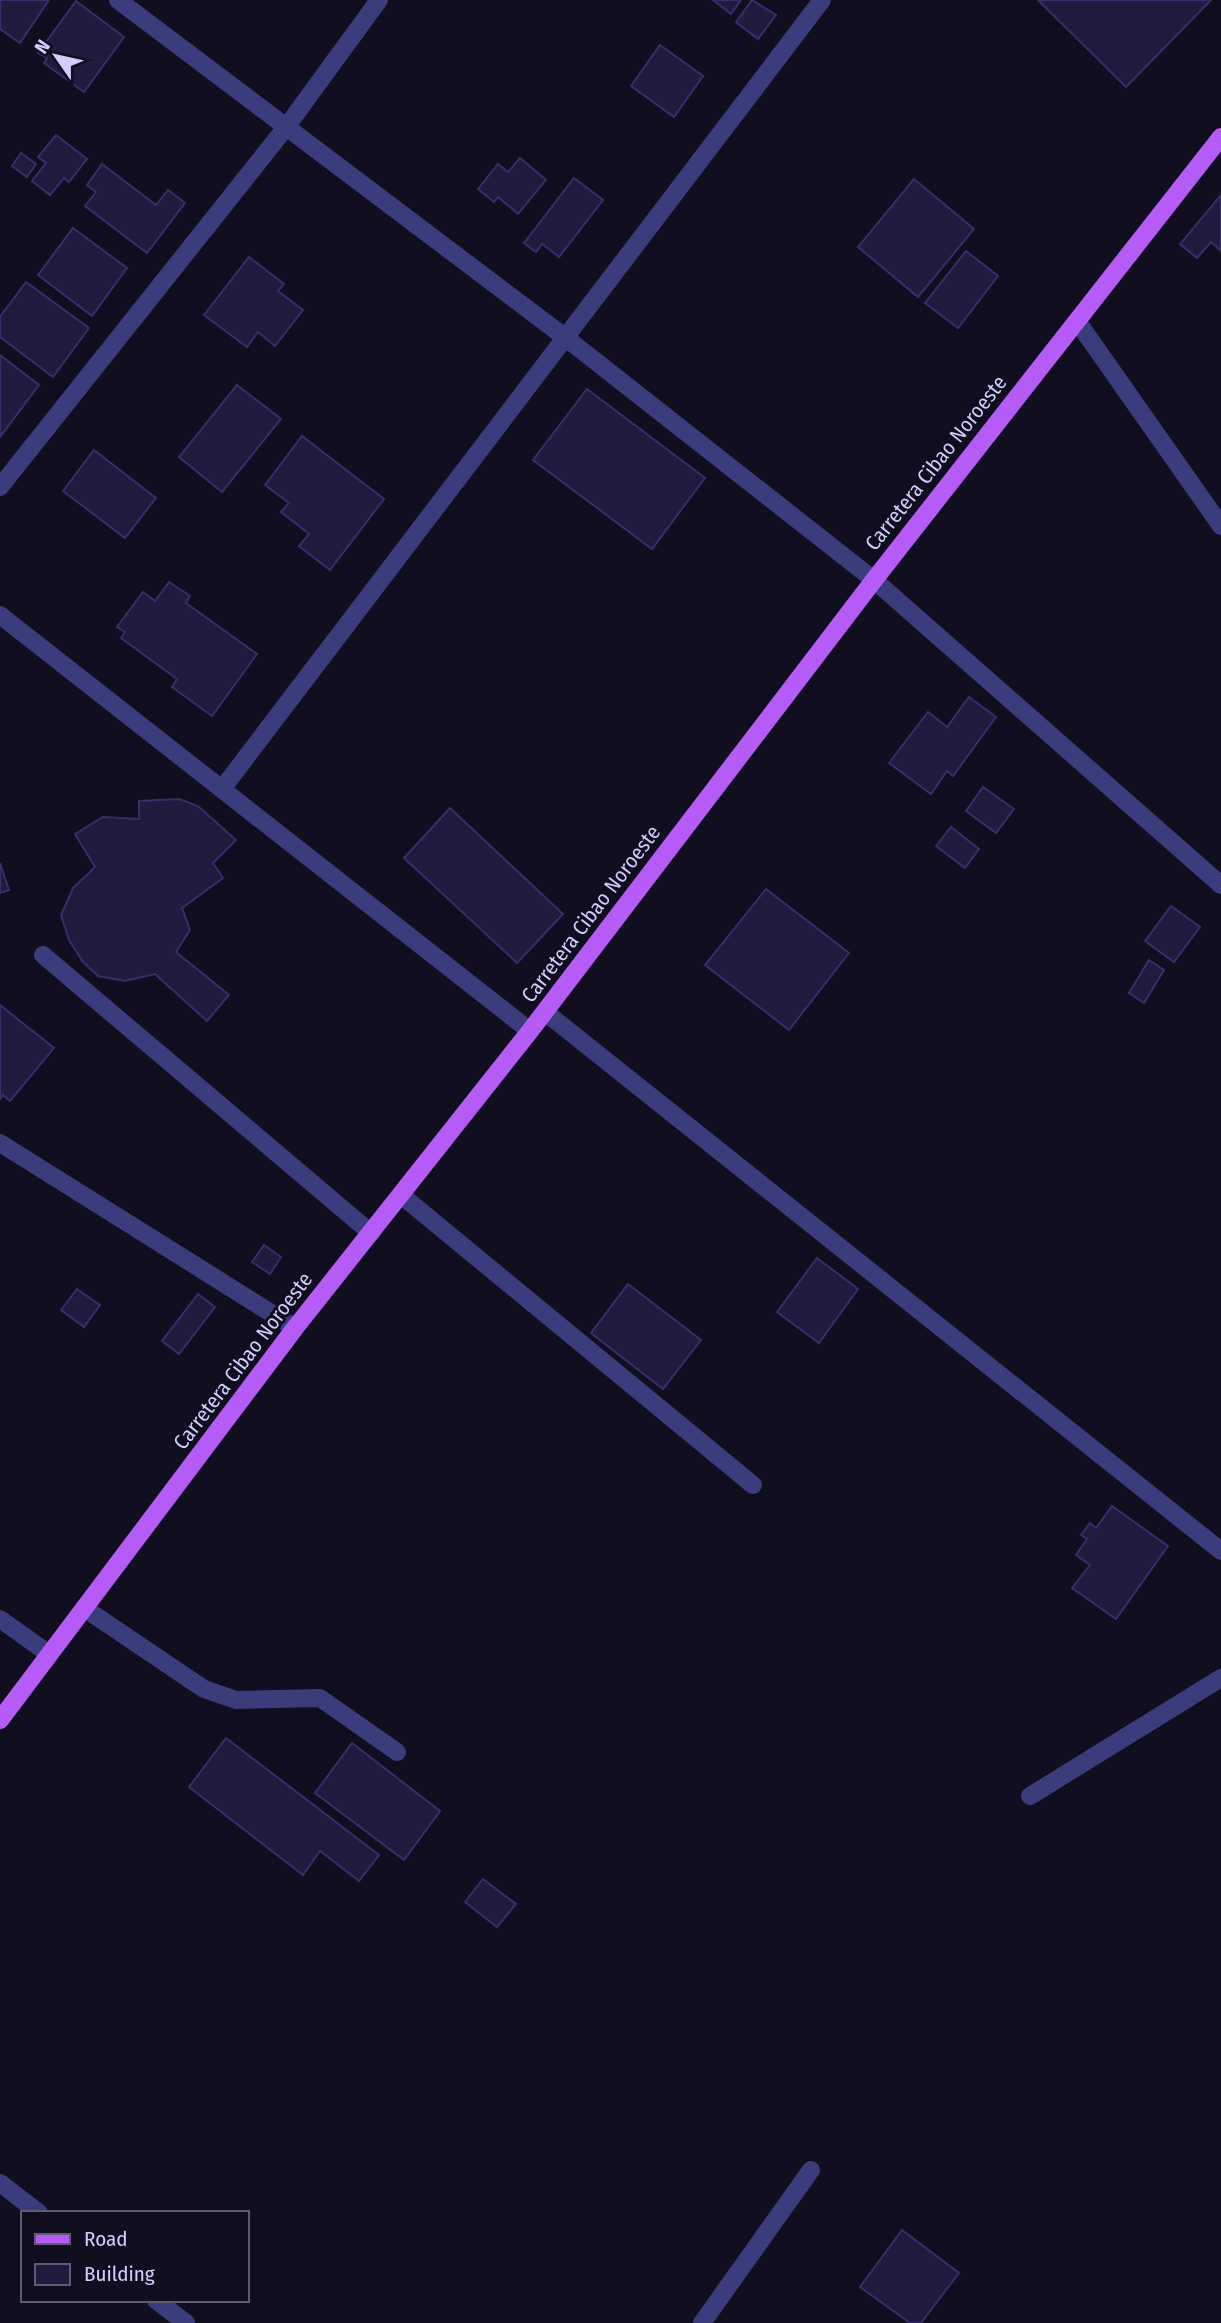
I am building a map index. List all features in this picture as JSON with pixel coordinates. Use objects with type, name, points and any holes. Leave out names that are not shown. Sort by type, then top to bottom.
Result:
[{"type":"main road","name":"Carretera Cibao Noroeste","points":[[0,1720],[295,1328],[545,1012],[874,580],[1221,138]]},
{"type":"street","points":[[118,0],[566,338],[874,580],[1221,885]]},
{"type":"street","points":[[0,487],[287,126],[379,0]]},
{"type":"street","points":[[222,789],[822,0]]},
{"type":"street","points":[[1077,321],[1221,526]]},
{"type":"street","points":[[0,615],[530,1031]]},
{"type":"street","points":[[43,955],[371,1233]]},
{"type":"street","points":[[545,1012],[1221,1551]]},
{"type":"street","points":[[0,1143],[295,1328]]},
{"type":"street","points":[[401,1195],[753,1485]]},
{"type":"street","points":[[84,1608],[204,1689],[236,1700],[320,1698],[397,1752]]},
{"type":"street","points":[[0,1619],[49,1654]]},
{"type":"street","points":[[1030,1796],[1221,1678]]},
{"type":"street","points":[[702,2323],[811,2170]]},
{"type":"street","points":[[0,2183],[37,2211]]},
{"type":"street","points":[[159,2302],[186,2323]]},
{"type":"building","points":[[0,0],[49,0],[20,43],[0,29]]},
{"type":"building","points":[[713,0],[741,0],[731,14]]},
{"type":"building","points":[[752,0],[776,15],[758,39],[736,22]]},
{"type":"building","points":[[1038,0],[1211,0],[1126,87]]},
{"type":"building","points":[[76,1],[124,37],[84,92],[44,63],[47,58],[38,53]]},
{"type":"building","points":[[660,45],[703,76],[674,117],[631,86]]},
{"type":"building","points":[[56,135],[87,159],[69,182],[64,178],[50,195],[32,181],[46,163],[38,157]]},
{"type":"building","points":[[21,153],[36,164],[27,177],[12,166]]},
{"type":"building","points":[[520,158],[546,180],[518,214],[498,197],[494,202],[478,189],[498,164],[508,172]]},
{"type":"building","points":[[102,164],[156,205],[168,190],[185,203],[147,253],[85,206],[96,192],[87,185]]},
{"type":"building","points":[[574,178],[603,200],[559,257],[542,244],[536,252],[524,243]]},
{"type":"building","points":[[914,179],[974,229],[918,297],[858,247]]},
{"type":"building","points":[[1221,195],[1221,251],[1211,242],[1197,258],[1180,244]]},
{"type":"building","points":[[73,228],[127,268],[92,316],[38,275]]},
{"type":"building","points":[[966,251],[998,276],[958,328],[925,303]]},
{"type":"building","points":[[249,257],[284,284],[278,291],[303,310],[275,346],[258,332],[247,347],[204,315]]},
{"type":"building","points":[[26,282],[89,328],[53,377],[0,337],[0,317]]},
{"type":"building","points":[[0,355],[39,385],[0,437]]},
{"type":"building","points":[[237,385],[281,419],[222,492],[179,457]]},
{"type":"building","points":[[587,389],[705,478],[652,549],[533,460]]},
{"type":"building","points":[[302,436],[384,499],[330,570],[299,546],[309,534],[281,512],[289,503],[265,485]]},
{"type":"building","points":[[94,450],[156,498],[125,538],[63,491]]},
{"type":"building","points":[[169,582],[190,596],[186,603],[257,654],[212,716],[172,687],[177,679],[121,638],[125,632],[117,627],[143,592],[155,601]]},
{"type":"building","points":[[969,697],[996,717],[953,776],[947,771],[931,794],[889,763],[928,712],[947,727]]},
{"type":"building","points":[[983,787],[1014,809],[996,833],[966,811]]},
{"type":"building","points":[[179,799],[198,806],[236,840],[213,863],[223,878],[182,908],[190,930],[176,952],[229,995],[207,1021],[155,974],[125,981],[98,976],[83,962],[69,940],[61,915],[73,888],[95,867],[75,834],[103,817],[139,819],[139,801]]},
{"type":"building","points":[[450,808],[563,914],[517,963],[404,858]]},
{"type":"building","points":[[951,827],[979,849],[965,868],[936,846]]},
{"type":"building","points":[[0,863],[9,890],[0,893]]},
{"type":"building","points":[[766,889],[849,953],[789,1030],[705,965]]},
{"type":"building","points":[[1171,906],[1200,927],[1174,962],[1145,941]]},
{"type":"building","points":[[1149,960],[1164,970],[1144,1003],[1129,993]]},
{"type":"building","points":[[0,1005],[54,1048],[10,1101],[3,1095],[0,1099]]},
{"type":"building","points":[[264,1245],[281,1257],[270,1274],[252,1262]]},
{"type":"building","points":[[817,1258],[858,1289],[819,1343],[777,1312]]},
{"type":"building","points":[[628,1284],[701,1340],[663,1389],[591,1333]]},
{"type":"building","points":[[77,1289],[100,1305],[84,1327],[61,1310]]},
{"type":"building","points":[[198,1294],[215,1307],[179,1354],[162,1341]]},
{"type":"building","points":[[1112,1506],[1168,1546],[1116,1619],[1072,1588],[1090,1565],[1076,1555],[1087,1539],[1081,1535],[1090,1523],[1096,1528]]},
{"type":"building","points":[[226,1738],[379,1855],[359,1881],[320,1851],[303,1875],[189,1787]]},
{"type":"building","points":[[352,1743],[440,1811],[404,1860],[315,1793]]},
{"type":"building","points":[[483,1879],[516,1904],[497,1927],[465,1902]]},
{"type":"building","points":[[902,2230],[959,2273],[921,2323],[910,2323],[860,2287]]}]
